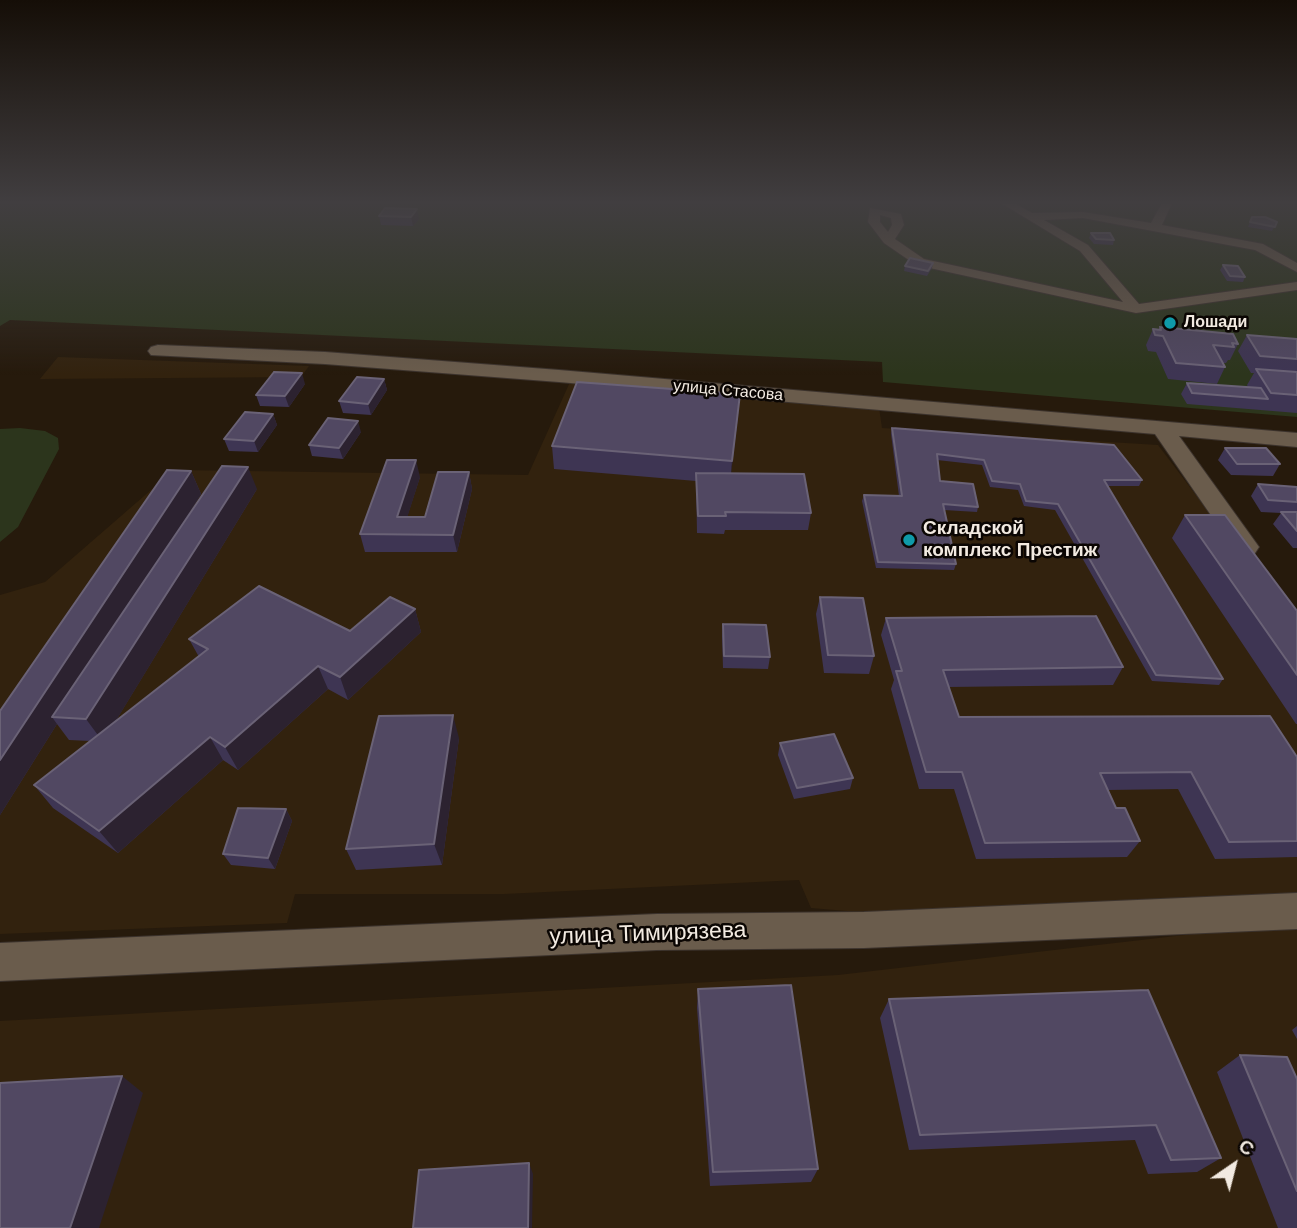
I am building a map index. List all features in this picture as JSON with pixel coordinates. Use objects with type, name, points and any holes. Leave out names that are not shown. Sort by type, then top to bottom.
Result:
[{"type":"street","points":[[919,260],[1136,309],[1297,286]]},
{"type":"street","points":[[1094,260],[1136,309]]},
{"type":"street","name":"улица Стасова","points":[[158,351],[325,358],[559,376],[1297,440]]},
{"type":"street","points":[[1162,429],[1257,563]]},
{"type":"street","name":"улица Тимирязева","points":[[0,962],[657,932],[864,929],[1297,911]]},
{"type":"shaded area","points":[[58,357],[309,366],[301,377],[40,379]]},
{"type":"shaded area","points":[[570,382],[879,407],[882,428],[1158,445],[1199,499],[1297,643],[1297,896],[882,914],[811,908],[799,880],[504,894],[295,894],[287,923],[0,934],[0,595],[45,582],[174,470],[528,475]]},
{"type":"shaded area","points":[[1297,922],[1297,1228],[0,1228],[0,1021],[838,975]]},
{"type":"green space","points":[[0,260],[1297,260],[1297,417],[883,382],[882,362],[10,320],[0,326]]},
{"type":"green space","points":[[0,429],[45,431],[58,438],[59,449],[18,527],[0,542]]},
{"type":"building","points":[[909,260],[933,263],[928,271],[905,266]]},
{"type":"building","points":[[1223,265],[1238,266],[1245,277],[1230,276]]},
{"type":"building","points":[[1160,327],[1233,334],[1238,344],[1232,343],[1234,347],[1213,345],[1225,367],[1176,363],[1163,336],[1155,335],[1153,329],[1161,330]]},
{"type":"building","points":[[1247,335],[1297,339],[1297,359],[1260,356]]},
{"type":"building","points":[[1256,369],[1297,372],[1297,395],[1271,393]]},
{"type":"building","points":[[274,372],[302,373],[285,396],[256,395]]},
{"type":"building","points":[[357,377],[384,379],[368,404],[339,401]]},
{"type":"building","points":[[577,382],[740,394],[732,461],[552,446]]},
{"type":"building","points":[[1187,383],[1261,388],[1268,399],[1192,393]]},
{"type":"building","points":[[245,412],[273,414],[254,441],[224,439]]},
{"type":"building","points":[[328,418],[358,421],[339,448],[309,445]]},
{"type":"building","name":"Складской комплекс Престиж","points":[[892,428],[1114,445],[1142,480],[1104,480],[1223,679],[1156,675],[1058,504],[1026,501],[1020,484],[992,481],[984,460],[937,454],[940,481],[973,484],[978,507],[943,504],[956,564],[878,562],[864,495],[902,496]]},
{"type":"building","points":[[1225,448],[1266,448],[1280,464],[1237,464]]},
{"type":"building","points":[[387,460],[416,460],[397,517],[425,517],[438,472],[469,472],[453,535],[360,534]]},
{"type":"building","points":[[222,466],[248,467],[86,719],[52,717]]},
{"type":"building","points":[[167,470],[191,471],[0,760],[0,711]]},
{"type":"building","points":[[696,473],[804,474],[811,513],[725,512],[726,516],[698,516]]},
{"type":"building","points":[[1258,484],[1297,487],[1297,502],[1268,500]]},
{"type":"building","points":[[1281,512],[1297,512],[1297,531]]},
{"type":"building","points":[[1185,515],[1225,515],[1297,611],[1297,675]]},
{"type":"building","points":[[259,586],[350,631],[390,597],[415,609],[340,677],[318,666],[225,747],[210,737],[99,831],[34,785],[208,649],[189,639]]},
{"type":"building","points":[[820,597],[863,598],[874,656],[828,655]]},
{"type":"building","points":[[1096,616],[1123,667],[943,670],[959,717],[1270,716],[1297,757],[1297,841],[1229,842],[1191,772],[1100,773],[1116,808],[1125,808],[1140,841],[985,843],[962,772],[926,772],[896,671],[902,671],[886,618]]},
{"type":"building","points":[[723,624],[766,625],[770,657],[724,656]]},
{"type":"building","points":[[453,715],[434,844],[346,849],[379,716]]},
{"type":"building","points":[[834,734],[853,778],[797,788],[780,743]]},
{"type":"building","points":[[238,808],[286,809],[268,858],[223,854]]},
{"type":"building","points":[[791,985],[818,1169],[713,1172],[698,989]]},
{"type":"building","points":[[1148,990],[1221,1158],[1171,1160],[1156,1125],[920,1135],[889,999]]},
{"type":"building","points":[[1240,1055],[1287,1057],[1297,1079],[1297,1191]]},
{"type":"building","points":[[122,1076],[70,1228],[0,1228],[0,1083]]},
{"type":"building","points":[[529,1163],[528,1228],[413,1228],[419,1170]]},
{"type":"place","name":"Лошади","points":[[1170,323]]},
{"type":"place","name":"Складской комплекс Престиж","points":[[909,540]]}]
